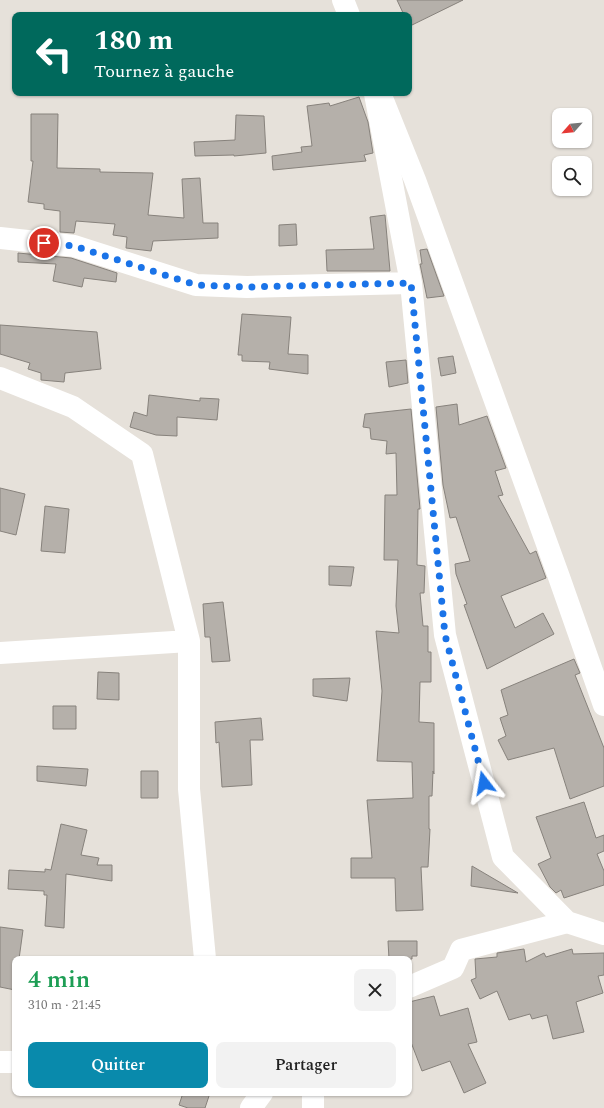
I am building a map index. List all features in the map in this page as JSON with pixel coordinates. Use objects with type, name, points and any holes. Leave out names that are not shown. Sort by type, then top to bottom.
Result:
[{"type":"street","points":[[343,0],[348,12]]},
{"type":"street","points":[[376,96],[411,283],[445,635],[503,857],[567,922],[604,934]]},
{"type":"street","points":[[381,96],[415,180],[604,705]]},
{"type":"street","points":[[0,238],[74,246],[196,285],[247,287],[411,283]]},
{"type":"street","points":[[0,378],[73,408],[142,454],[189,641],[189,789],[205,956]]},
{"type":"street","points":[[0,653],[189,641]]},
{"type":"street","points":[[412,985],[453,968],[461,950],[567,922]]},
{"type":"street","points":[[0,1062],[12,1062]]},
{"type":"street","points":[[251,1108],[260,1096]]},
{"type":"street","points":[[313,1096],[313,1108]]},
{"type":"building","points":[[397,0],[463,0],[412,25],[412,12],[403,12]]},
{"type":"building","points":[[359,97],[368,122],[373,153],[364,155],[366,161],[273,170],[272,156],[302,152],[301,147],[312,146],[307,106],[329,103],[330,106]]},
{"type":"building","points":[[31,114],[58,114],[57,168],[100,169],[100,172],[153,173],[148,215],[184,218],[182,179],[200,178],[203,223],[218,223],[218,238],[153,241],[151,251],[126,248],[127,237],[113,235],[115,224],[76,221],[74,233],[60,232],[60,211],[44,209],[44,204],[28,202],[33,161],[31,161]]},
{"type":"building","points":[[236,115],[264,116],[266,153],[234,156],[195,156],[194,142],[235,140]]},
{"type":"building","points":[[385,215],[390,271],[327,271],[326,250],[374,249],[370,217]]},
{"type":"building","points":[[296,224],[297,245],[279,246],[279,225]]},
{"type":"building","points":[[427,249],[444,296],[427,298],[420,264],[422,264],[420,250]]},
{"type":"building","points":[[18,253],[71,258],[117,273],[116,282],[84,278],[82,287],[53,281],[56,264],[18,262]]},
{"type":"building","points":[[242,314],[291,317],[288,354],[308,355],[308,374],[269,369],[270,362],[242,361],[242,355],[238,355]]},
{"type":"building","points":[[0,325],[97,332],[101,369],[65,373],[64,382],[41,380],[41,373],[28,369],[30,363],[0,354]]},
{"type":"building","points":[[453,356],[456,373],[441,376],[438,358]]},
{"type":"building","points":[[406,360],[408,383],[389,387],[386,362]]},
{"type":"building","points":[[149,395],[200,401],[200,398],[219,399],[217,420],[177,417],[177,436],[156,435],[130,427],[134,412],[147,416]]},
{"type":"building","points":[[457,404],[459,425],[487,416],[506,468],[495,471],[503,495],[498,496],[530,554],[536,551],[546,578],[501,596],[515,628],[543,613],[554,634],[487,669],[464,605],[467,604],[456,574],[455,564],[470,561],[456,517],[450,518],[443,485],[436,407]]},
{"type":"building","points":[[411,409],[420,509],[418,509],[417,565],[425,566],[424,593],[420,593],[423,626],[428,626],[428,652],[431,652],[431,682],[420,682],[419,722],[434,723],[434,774],[433,771],[432,796],[429,796],[430,829],[428,867],[421,867],[423,910],[396,911],[395,878],[351,878],[351,858],[372,858],[367,800],[413,798],[412,762],[377,761],[382,691],[376,631],[399,633],[396,606],[398,560],[384,560],[385,495],[397,495],[396,453],[386,454],[387,441],[371,439],[370,428],[363,427],[365,414]]},
{"type":"building","points":[[0,488],[25,494],[16,535],[0,531]]},
{"type":"building","points":[[45,506],[69,509],[65,553],[41,551]]},
{"type":"building","points":[[329,566],[354,567],[351,586],[329,585]]},
{"type":"building","points":[[223,602],[230,661],[212,662],[210,637],[205,637],[203,604]]},
{"type":"building","points":[[574,659],[580,673],[575,675],[604,748],[604,786],[570,799],[554,748],[508,760],[498,740],[506,736],[500,718],[508,715],[501,690]]},
{"type":"building","points":[[98,672],[119,673],[119,700],[97,699]]},
{"type":"building","points":[[350,678],[347,701],[313,696],[313,679]]},
{"type":"building","points":[[53,706],[76,706],[76,729],[53,729]]},
{"type":"building","points":[[261,718],[263,740],[250,740],[252,785],[222,787],[219,742],[216,743],[215,722]]},
{"type":"building","points":[[37,766],[88,769],[86,786],[37,781]]},
{"type":"building","points":[[141,771],[158,771],[158,798],[141,798]]},
{"type":"building","points":[[584,802],[596,838],[604,835],[604,851],[597,854],[604,871],[604,885],[564,898],[561,890],[556,893],[550,887],[538,864],[551,858],[536,817]]},
{"type":"building","points":[[61,824],[87,830],[81,855],[99,858],[97,865],[112,865],[112,881],[66,874],[64,928],[45,926],[47,895],[44,895],[44,891],[8,889],[9,870],[45,872],[45,869],[51,870]]},
{"type":"building","points":[[472,866],[518,893],[471,886]]},
{"type":"building","points":[[0,927],[23,930],[19,956],[12,956],[12,989],[0,987]]},
{"type":"building","points":[[388,941],[417,941],[417,956],[389,956]]},
{"type":"building","points":[[524,949],[526,962],[544,953],[546,957],[572,949],[573,954],[604,953],[604,975],[598,976],[603,993],[576,1002],[584,1032],[553,1039],[547,1015],[532,1019],[530,1014],[509,1020],[497,991],[480,999],[471,980],[476,978],[475,959],[497,957],[497,953]]},
{"type":"building","points":[[434,996],[440,1016],[468,1008],[477,1042],[468,1044],[486,1083],[464,1093],[450,1061],[422,1071],[412,1045],[412,1001]]},
{"type":"building","points":[[182,1096],[209,1096],[205,1108],[188,1108],[179,1105]]},
{"type":"route","points":[[44,243],[74,246],[196,285],[247,287],[411,283],[445,635],[484,783]]}]
